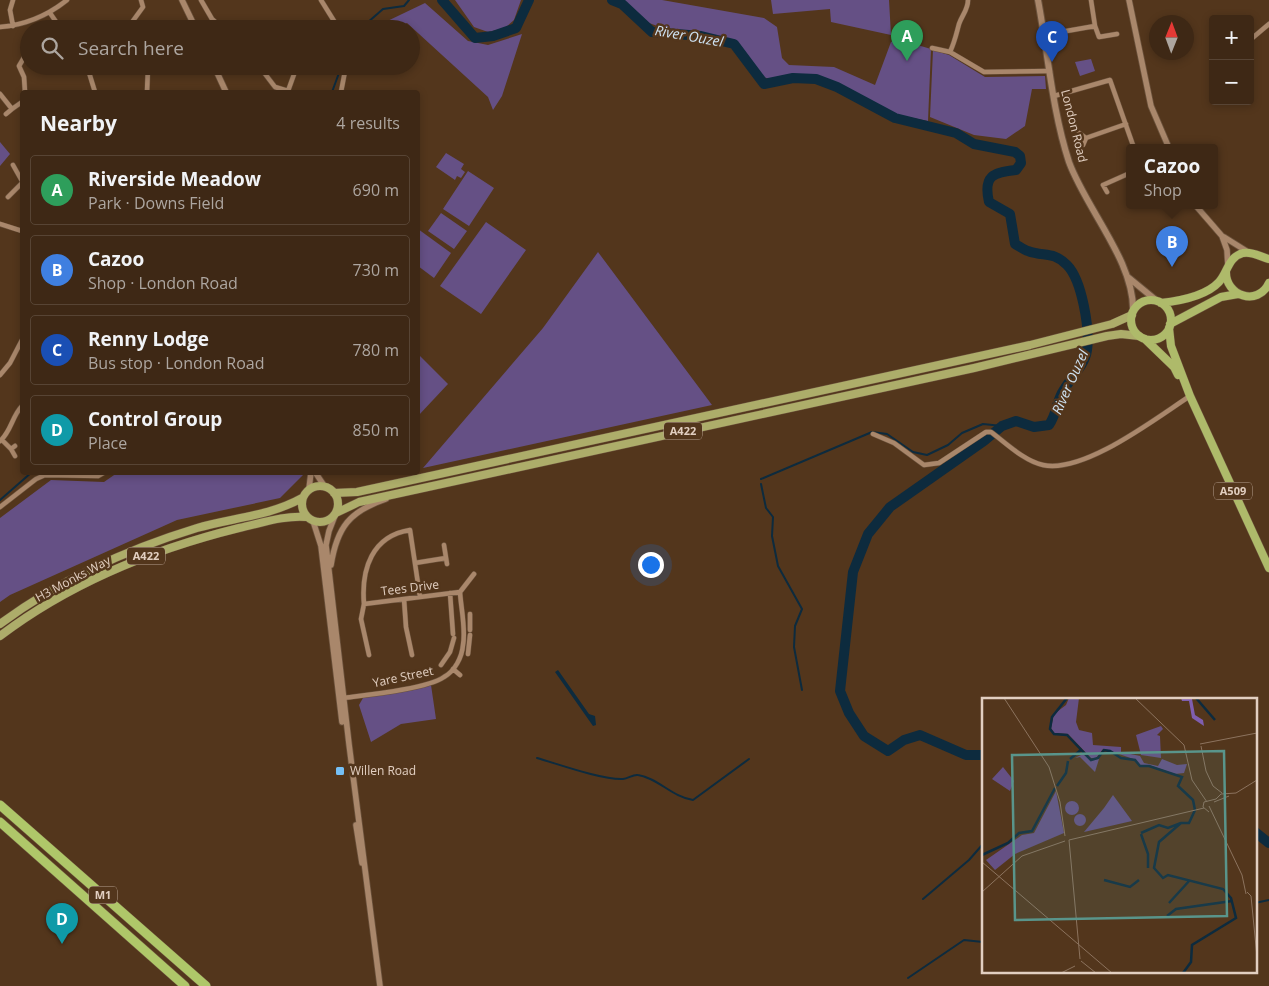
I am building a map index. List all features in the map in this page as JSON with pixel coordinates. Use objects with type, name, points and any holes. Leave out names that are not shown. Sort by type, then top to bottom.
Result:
[{"type":"highway","points":[[1269,267],[1266,258],[1248,253],[1234,258],[1212,287],[1177,301],[1142,302],[1132,313],[1132,327],[1142,338],[1160,337],[1169,326],[1221,297],[1238,294],[1250,297],[1257,296],[1265,290],[1269,283]]},
{"type":"highway","points":[[1227,269],[1228,283],[1238,294]]},
{"type":"highway","points":[[1159,302],[1169,313],[1169,326]]},
{"type":"highway","name":"A509","points":[[1169,326],[1171,346],[1190,396],[1269,568]]},
{"type":"highway","name":"A509","points":[[1142,338],[1174,367],[1190,396]]},
{"type":"highway","name":"M1","points":[[0,805],[206,986]]},
{"type":"highway","name":"M1","points":[[0,822],[185,986]]},
{"type":"main road","name":"London Road","points":[[1038,0],[1061,131],[1072,168],[1127,275],[1133,295],[1132,313]]},
{"type":"main road","name":"London Road","points":[[1127,275],[1136,286],[1159,302]]},
{"type":"main road","name":"A422","points":[[334,493],[357,492],[1030,345],[1104,326],[1132,313]]},
{"type":"main road","name":"A422","points":[[336,513],[359,502],[1033,355],[1107,336],[1121,334],[1142,338]]},
{"type":"main road","points":[[325,487],[334,493],[338,503],[336,513],[328,521],[310,519],[302,508],[302,498],[309,489],[325,487]]},
{"type":"main road","name":"H3 Monks Way","points":[[0,624],[84,574],[138,548],[197,528],[284,507],[302,498]]},
{"type":"main road","name":"H3 Monks Way","points":[[0,636],[50,603],[95,578],[141,558],[200,538],[286,517],[310,519]]},
{"type":"street","points":[[13,0],[10,10],[13,26]]},
{"type":"street","points":[[30,20],[50,13],[67,0]]},
{"type":"street","points":[[133,20],[142,7],[141,0]]},
{"type":"street","points":[[182,0],[192,20]]},
{"type":"street","points":[[201,0],[214,20]]},
{"type":"street","points":[[321,0],[333,20]]},
{"type":"street","points":[[950,52],[958,35],[959,24],[968,7],[968,0]]},
{"type":"street","points":[[1091,0],[1098,37],[1117,34]]},
{"type":"street","points":[[1129,0],[1151,106],[1167,144]]},
{"type":"street","points":[[50,13],[55,20]]},
{"type":"street","points":[[0,27],[20,24]]},
{"type":"street","points":[[1254,37],[1269,24]]},
{"type":"street","points":[[1044,34],[1095,26]]},
{"type":"street","points":[[932,48],[950,52],[984,72],[1050,71]]},
{"type":"street","points":[[1108,73],[1133,144]]},
{"type":"street","points":[[23,75],[25,90]]},
{"type":"street","points":[[90,75],[94,90]]},
{"type":"street","points":[[147,90],[148,75]]},
{"type":"street","points":[[220,75],[225,90]]},
{"type":"street","points":[[266,75],[275,87],[282,90]]},
{"type":"street","points":[[288,90],[294,75]]},
{"type":"street","points":[[341,90],[344,75]]},
{"type":"street","points":[[1054,96],[1110,80]]},
{"type":"street","points":[[0,94],[12,108]]},
{"type":"street","points":[[6,114],[20,103]]},
{"type":"street","points":[[1083,145],[1086,138],[1126,124]]},
{"type":"street","points":[[1079,133],[1086,138]]},
{"type":"street","points":[[13,165],[20,178]]},
{"type":"street","points":[[1106,192],[1103,185],[1126,176]]},
{"type":"street","points":[[8,197],[20,184]]},
{"type":"street","points":[[1199,209],[1222,236],[1248,253]]},
{"type":"street","points":[[0,224],[20,230]]},
{"type":"street","points":[[1222,236],[1226,248],[1227,269]]},
{"type":"street","points":[[0,375],[10,363],[20,344]]},
{"type":"street","points":[[872,434],[894,443],[924,464],[939,463],[986,432],[991,432],[1022,454],[1042,465],[1060,466],[1099,452],[1128,438],[1190,396]]},
{"type":"street","points":[[15,456],[13,447],[1,440],[15,413],[20,408]]},
{"type":"street","points":[[0,507],[36,479],[45,476],[100,475]]},
{"type":"street","points":[[309,489],[311,475]]},
{"type":"street","points":[[317,475],[325,487]]},
{"type":"street","points":[[330,575],[335,543],[354,514],[364,506],[407,492]]},
{"type":"street","points":[[336,513],[328,531],[326,545],[343,698],[380,986]]},
{"type":"street","points":[[310,519],[321,546],[341,714],[380,986]]},
{"type":"street","points":[[364,604],[364,579],[377,546],[396,532],[410,530],[420,597]]},
{"type":"street","points":[[444,545],[447,564]]},
{"type":"street","points":[[415,563],[446,558]]},
{"type":"street","points":[[460,592],[474,574]]},
{"type":"street","name":"Tees Drive","points":[[369,655],[362,619],[364,604],[460,592]]},
{"type":"street","name":"Yare Street","points":[[460,592],[462,624],[468,654]]},
{"type":"street","name":"Tees Drive","points":[[450,593],[454,636]]},
{"type":"street","points":[[404,599],[406,627],[412,654]]},
{"type":"street","name":"Yare Street","points":[[343,698],[436,681],[453,669],[467,644],[470,632],[470,614]]},
{"type":"street","points":[[462,624],[470,623]]},
{"type":"street","name":"Yare Street","points":[[441,665],[449,655],[454,636]]},
{"type":"street","points":[[449,655],[458,661]]},
{"type":"street","points":[[453,669],[460,675]]},
{"type":"shaded area","points":[[455,0],[521,0],[514,20],[505,28],[488,32],[474,27]]},
{"type":"shaded area","points":[[622,0],[662,0],[764,18],[777,27],[782,58],[789,65],[834,67],[875,85],[891,42],[897,39],[931,49],[928,121],[898,115],[820,77],[794,76],[770,79],[763,77],[740,45],[717,36],[663,28],[649,23]]},
{"type":"shaded area","points":[[771,0],[889,0],[891,35],[831,22],[830,9],[773,14]]},
{"type":"shaded area","points":[[425,3],[468,41],[488,45],[522,34],[502,96],[493,110],[488,97],[420,35],[420,20],[390,20]]},
{"type":"shaded area","points":[[933,50],[949,55],[985,77],[1045,76],[1046,89],[1032,89],[1025,126],[1006,139],[974,135],[930,117]]},
{"type":"shaded area","points":[[1091,59],[1095,71],[1080,76],[1075,62]]},
{"type":"shaded area","points":[[0,142],[10,154],[0,166]]},
{"type":"shaded area","points":[[446,153],[464,164],[461,169],[465,172],[461,178],[457,176],[455,180],[436,167]]},
{"type":"shaded area","points":[[468,171],[494,188],[469,226],[443,209]]},
{"type":"shaded area","points":[[441,213],[467,231],[454,249],[428,231]]},
{"type":"shaded area","points":[[486,222],[526,250],[481,314],[440,286]]},
{"type":"shaded area","points":[[420,230],[451,253],[434,278],[420,268]]},
{"type":"shaded area","points":[[598,252],[712,405],[423,468],[543,328]]},
{"type":"shaded area","points":[[420,356],[448,384],[420,414]]},
{"type":"shaded area","points":[[114,475],[303,475],[280,498],[177,520],[10,595],[0,602],[0,518],[51,480],[104,482]]},
{"type":"shaded area","points":[[431,685],[436,719],[401,724],[371,742],[359,705],[363,698]]},
{"type":"water","points":[[558,670],[589,714],[595,716],[596,725],[593,726],[555,672]]},
{"type":"waterway","points":[[370,20],[383,9],[404,6],[409,0]]},
{"type":"waterway","name":"River Ouzel","points":[[442,0],[475,38],[493,36],[516,28],[529,0]]},
{"type":"waterway","name":"River Ouzel","points":[[612,0],[622,4],[652,32],[701,36],[734,44],[764,84],[793,78],[816,79],[837,87],[895,118],[956,133],[974,144],[1015,152],[1020,156],[1021,163],[1016,170],[996,174],[989,181],[987,186],[989,202],[1010,214],[1015,244],[1034,253],[1053,256],[1067,265],[1072,272],[1084,305],[1088,341],[1086,356],[1062,393],[1049,425],[1034,427],[1016,421],[1002,426],[984,441],[890,507],[868,534],[853,572],[840,691],[849,713],[864,736],[888,751],[904,740],[920,735],[966,755],[982,755]]},
{"type":"waterway","points":[[333,90],[338,75]]},
{"type":"waterway","points":[[761,479],[872,432],[887,434],[913,452],[927,455],[948,445],[962,433],[983,424],[1002,426]]},
{"type":"waterway","points":[[0,500],[29,475]]},
{"type":"waterway","points":[[761,484],[766,508],[773,517],[772,536],[778,566],[802,609],[795,626],[794,647],[802,690]]},
{"type":"waterway","points":[[537,758],[614,779],[623,779],[636,775],[645,777],[678,795],[693,800],[749,759]]},
{"type":"waterway","name":"River Ouzel","points":[[1256,833],[1269,843]]},
{"type":"waterway","points":[[923,899],[969,860],[982,845]]},
{"type":"waterway","points":[[1256,903],[1269,900]]},
{"type":"waterway","points":[[908,978],[964,940],[982,942]]},
{"type":"place","name":"Riverside Meadow","points":[[907,61]]},
{"type":"place","name":"Renny Lodge","points":[[1052,62]]},
{"type":"place","name":"Cazoo","points":[[1172,267]]},
{"type":"place","name":"Willen Road","points":[[340,771]]},
{"type":"place","name":"Control Group","points":[[62,944]]}]
